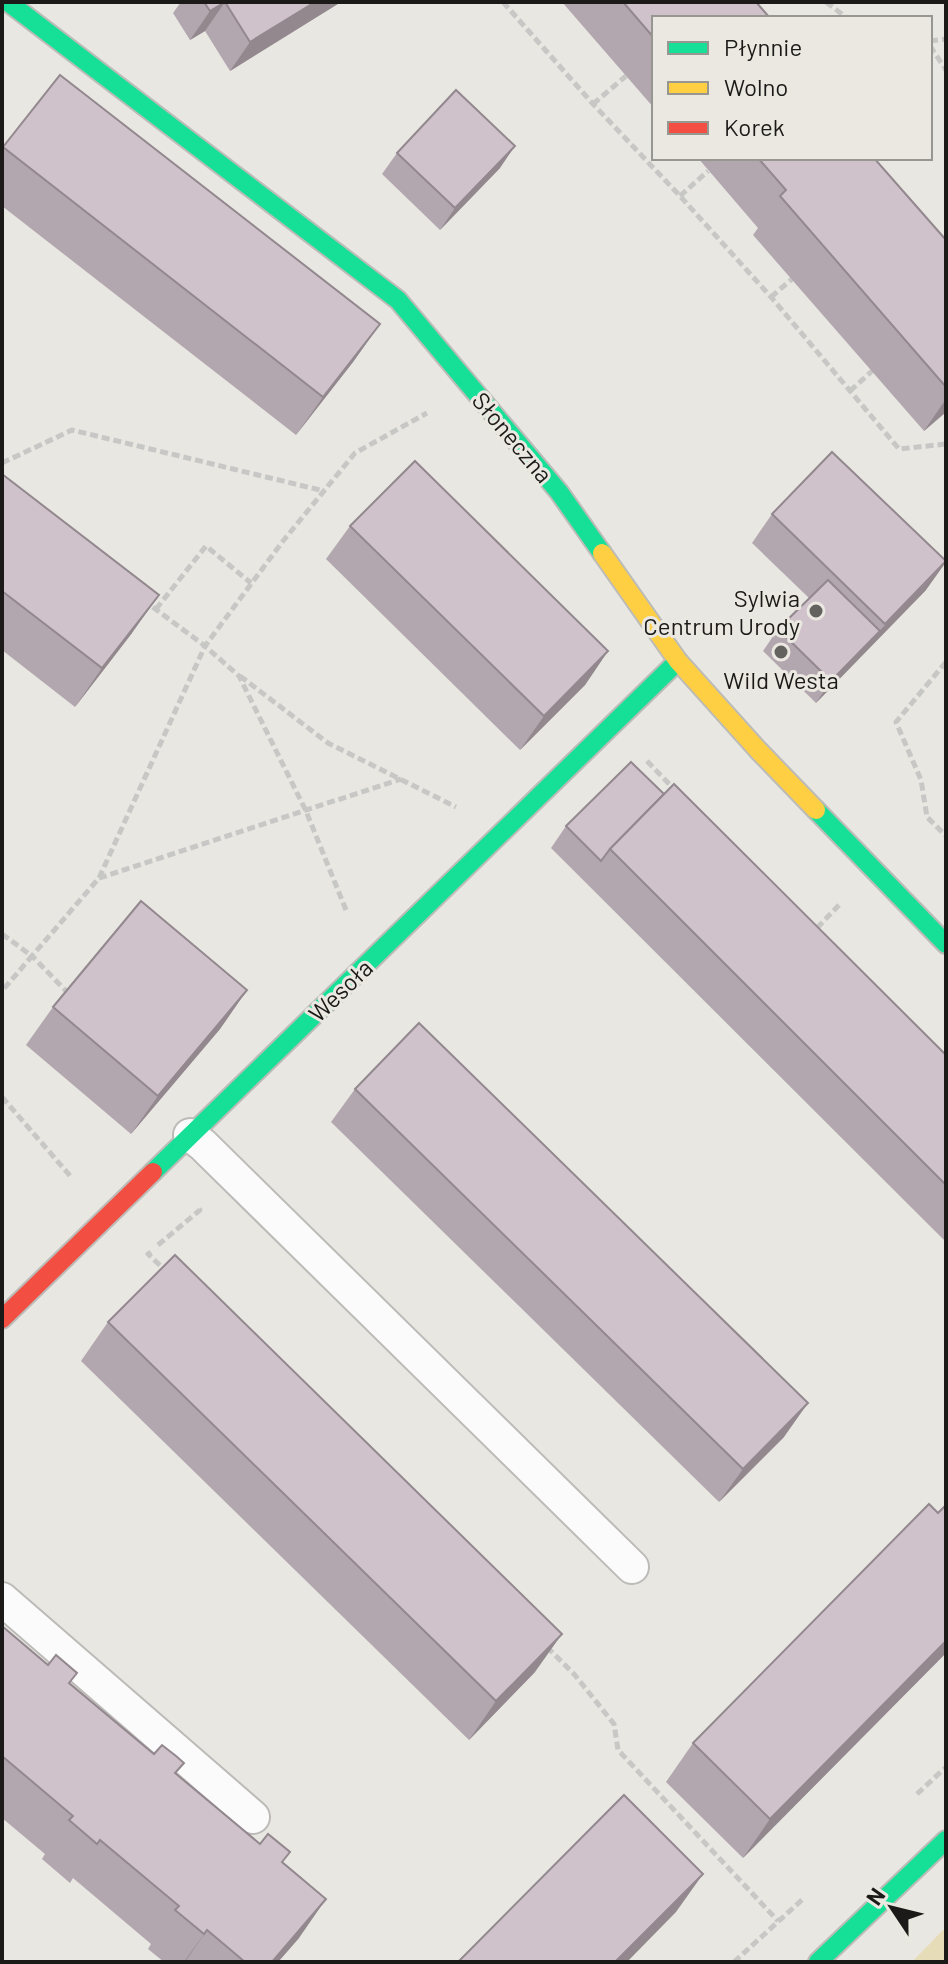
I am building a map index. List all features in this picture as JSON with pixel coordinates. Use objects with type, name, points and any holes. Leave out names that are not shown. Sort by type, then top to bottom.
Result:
[{"type":"street","name":"Słoneczna","points":[[8,2],[398,300],[559,492],[678,661],[758,750],[946,944]]},
{"type":"street","name":"Wesoła","points":[[2,1319],[678,661]]},
{"type":"street","points":[[818,1962],[946,1840]]},
{"type":"lane","points":[[190,1135],[632,1567]]},
{"type":"lane","points":[[2,1599],[253,1817]]},
{"type":"path","points":[[826,2],[844,16]]},
{"type":"path","points":[[507,3],[593,104],[771,297],[899,449],[946,444]]},
{"type":"path","points":[[932,46],[946,70]]},
{"type":"path","points":[[593,104],[626,76]]},
{"type":"path","points":[[680,196],[708,171]]},
{"type":"path","points":[[771,297],[792,279]]},
{"type":"path","points":[[850,391],[872,371]]},
{"type":"path","points":[[2,991],[99,878],[205,646],[251,583],[355,453],[428,412]]},
{"type":"path","points":[[2,463],[72,430],[324,491]]},
{"type":"path","points":[[156,609],[206,546],[251,583]]},
{"type":"path","points":[[145,601],[328,743],[469,813]]},
{"type":"path","points":[[946,662],[896,722],[921,780],[927,817],[946,836]]},
{"type":"path","points":[[239,676],[306,811],[346,912]]},
{"type":"path","points":[[99,878],[401,779]]},
{"type":"path","points":[[807,918],[817,928]]},
{"type":"path","points":[[2,934],[32,956],[69,994]]},
{"type":"path","points":[[2,1097],[81,1190]]},
{"type":"path","points":[[170,1276],[148,1254],[200,1210],[190,1199]]},
{"type":"path","points":[[541,1641],[574,1674],[614,1724],[618,1750],[778,1921]]},
{"type":"shaded area","points":[[943,1930],[946,1931],[946,1962],[912,1962]]},
{"type":"building","points":[[204,2],[225,2],[210,11]]},
{"type":"building","points":[[225,2],[315,2],[250,42]]},
{"type":"building","points":[[623,2],[756,2],[768,16],[652,16],[652,36]]},
{"type":"building","points":[[60,75],[380,324],[323,397],[3,147]]},
{"type":"building","points":[[456,90],[515,146],[455,208],[397,153]]},
{"type":"building","points":[[760,160],[876,160],[946,240],[946,387],[780,196],[786,190]]},
{"type":"building","points":[[832,452],[946,561],[885,624],[772,514]]},
{"type":"building","points":[[415,461],[608,651],[544,716],[350,526]]},
{"type":"building","points":[[2,474],[159,595],[102,668],[2,591]]},
{"type":"building","points":[[828,580],[880,631],[831,681],[778,629]]},
{"type":"building","points":[[631,762],[664,794],[601,861],[566,826]]},
{"type":"building","points":[[674,784],[946,1055],[946,1185],[610,849]]},
{"type":"building","points":[[141,901],[247,990],[158,1096],[53,1007]]},
{"type":"building","points":[[419,1023],[808,1403],[743,1469],[355,1089]]},
{"type":"building","points":[[175,1255],[562,1634],[496,1701],[108,1322]]},
{"type":"building","points":[[929,1504],[938,1513],[946,1505],[946,1641],[770,1819],[693,1743]]},
{"type":"building","points":[[2,1626],[48,1665],[56,1655],[77,1673],[69,1683],[154,1754],[162,1745],[176,1756],[184,1763],[175,1773],[260,1844],[268,1834],[290,1852],[282,1862],[326,1899],[272,1962],[245,1962],[207,1930],[204,1934],[175,1910],[179,1906],[100,1840],[97,1844],[69,1820],[73,1816],[2,1756]]},
{"type":"building","points":[[624,1795],[703,1874],[615,1962],[458,1962]]},
{"type":"traffic: fast","points":[[8,2],[398,300],[559,492],[602,553]]},
{"type":"traffic: fast","points":[[153,1172],[678,661]]},
{"type":"traffic: fast","points":[[816,810],[946,944]]},
{"type":"traffic: fast","points":[[818,1962],[946,1840]]},
{"type":"traffic: slow","points":[[602,553],[678,661],[816,810]]},
{"type":"traffic: jam","points":[[2,1319],[153,1172]]},
{"type":"place","name":"Sylwia Centrum Urody","points":[[816,611]]},
{"type":"place","name":"Wild Westa","points":[[781,652]]}]
